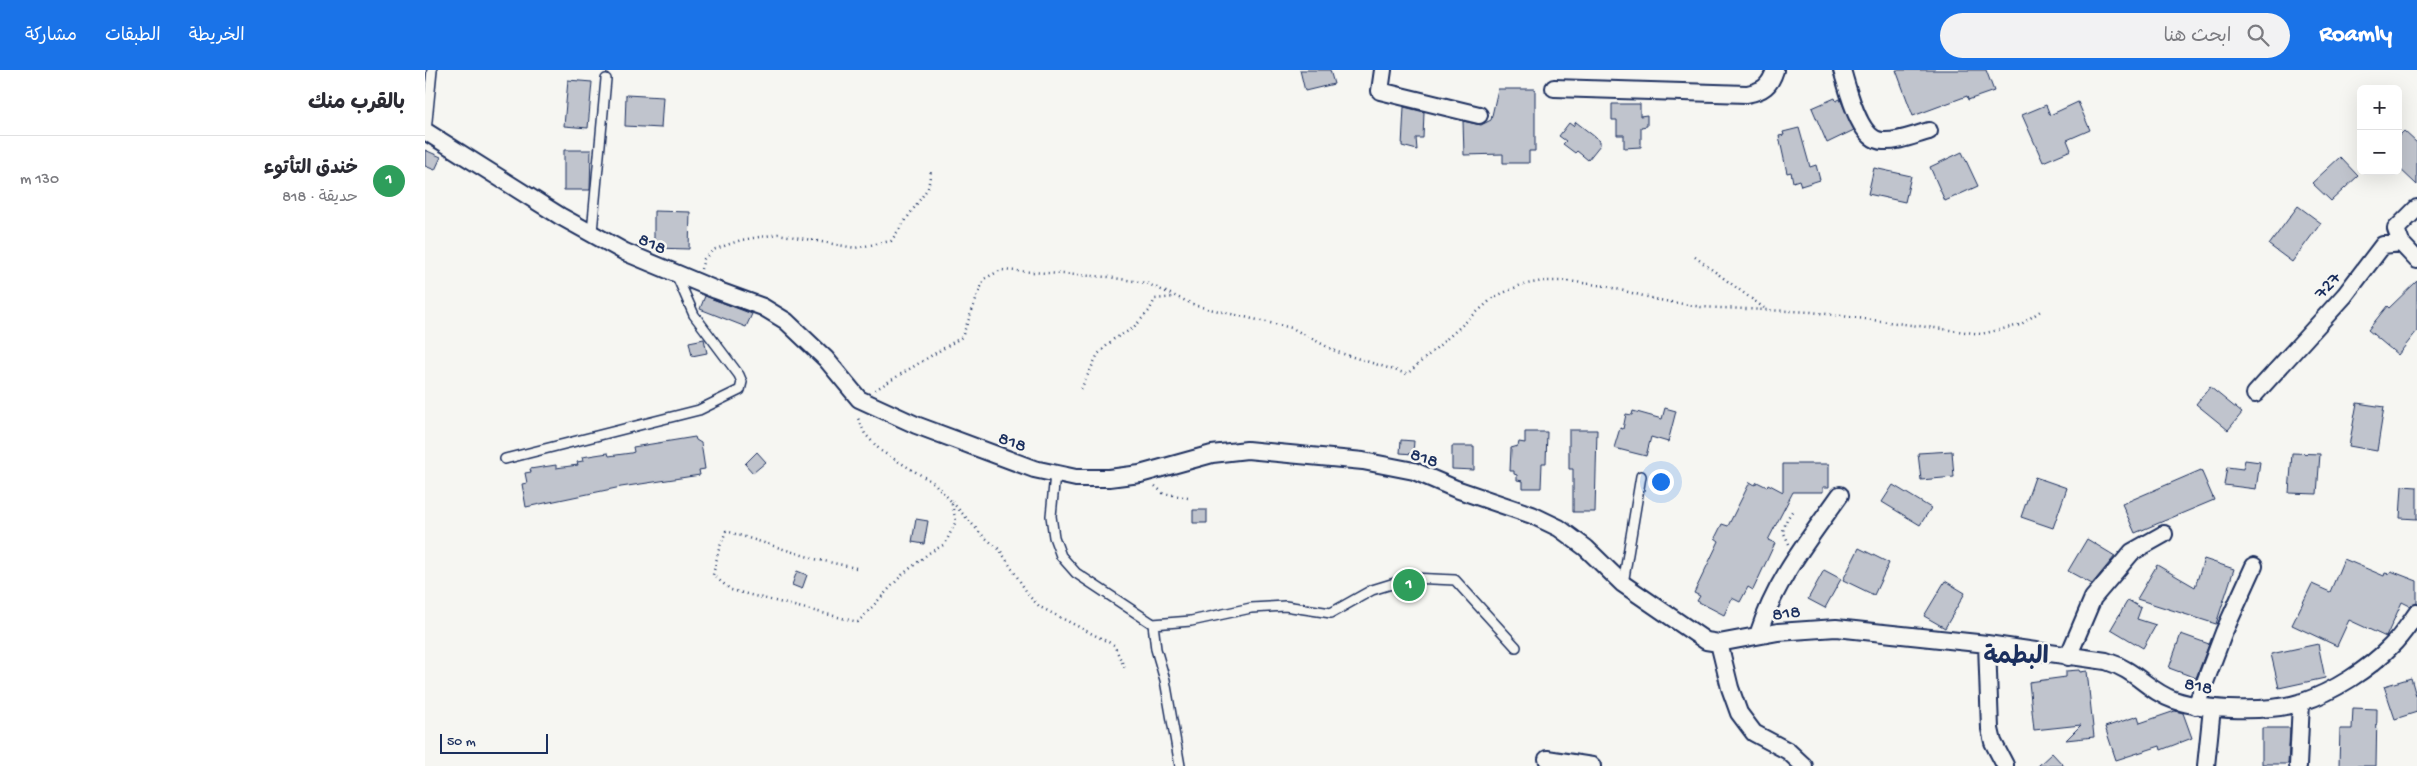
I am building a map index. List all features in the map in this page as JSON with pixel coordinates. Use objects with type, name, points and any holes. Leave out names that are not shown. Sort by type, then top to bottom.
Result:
[{"type":"street","points":[[1383,70],[1379,91],[1479,115]]},
{"type":"street","points":[[1554,88],[1747,94],[1762,91],[1768,85],[1775,70]]},
{"type":"street","points":[[1842,70],[1851,100],[1863,127],[1871,138],[1880,142],[1893,141],[1929,130]]},
{"type":"street","name":"818","points":[[426,131],[560,216],[592,232],[625,252],[676,274],[763,307],[786,321],[825,359],[859,399],[916,426],[1055,474],[1076,478],[1109,478],[1140,474],[1212,454],[1247,450],[1363,461],[1414,471],[1456,489],[1531,515],[1559,528],[1586,548],[1623,584],[1706,641],[1719,642],[1809,628],[1837,628],[1987,644],[2106,661],[2122,666],[2156,691],[2173,700],[2204,707],[2254,708],[2301,702],[2320,694],[2377,660],[2392,646],[2417,614]]},
{"type":"street","points":[[2417,208],[2396,229],[2401,243],[2417,260]]},
{"type":"street","name":"727","points":[[2255,394],[2345,295],[2383,245],[2401,243]]},
{"type":"street","points":[[1758,635],[1767,607],[1781,578],[1840,495]]},
{"type":"street","points":[[2068,657],[2093,598],[2132,552],[2164,534]]},
{"type":"street","points":[[2206,766],[2204,707],[2224,632],[2254,566]]},
{"type":"street","points":[[1719,642],[1730,688],[1739,713],[1754,733],[1788,751],[1804,766]]},
{"type":"street","points":[[1987,644],[1990,729],[1993,742],[2005,765]]},
{"type":"street","points":[[2298,766],[2301,702]]},
{"type":"street","points":[[1547,759],[1592,766]]},
{"type":"lane","points":[[426,131],[432,70]]},
{"type":"lane","points":[[592,232],[606,79]]},
{"type":"lane","points":[[505,459],[699,410],[740,390],[742,382],[739,375],[694,315],[676,274]]},
{"type":"lane","points":[[1055,474],[1051,516],[1054,537],[1061,556],[1075,573],[1153,624],[1191,621],[1251,608],[1276,606],[1331,613],[1372,590],[1411,578],[1434,578],[1455,580],[1516,647]]},
{"type":"lane","points":[[1623,584],[1641,476]]},
{"type":"lane","points":[[1153,624],[1156,650],[1165,680],[1180,766]]},
{"type":"path","points":[[697,282],[705,260],[713,250],[741,240],[778,234],[855,248],[891,241],[928,188],[931,171]]},
{"type":"path","points":[[1695,257],[1766,309]]},
{"type":"path","points":[[1337,352],[1407,374],[1494,297],[1521,285],[1543,281],[1568,281],[1605,286],[1659,300],[1701,307],[1811,312],[1981,334],[2020,325],[2042,310]]},
{"type":"path","points":[[1081,389],[1098,354],[1115,339],[1132,330],[1149,311],[1155,299],[1176,296]]},
{"type":"path","points":[[1140,474],[1163,493],[1188,498]]},
{"type":"path","points":[[951,501],[1000,550],[1030,597],[1040,607],[1114,645],[1126,671]]},
{"type":"path","points":[[1793,510],[1787,519],[1783,531],[1786,539],[1799,553]]},
{"type":"building","points":[[1300,70],[1330,70],[1334,84],[1305,91]]},
{"type":"building","points":[[1896,70],[1986,70],[1994,91],[1968,100],[1967,96],[1913,116]]},
{"type":"building","points":[[568,80],[592,82],[588,128],[564,126]]},
{"type":"building","points":[[1498,89],[1535,89],[1535,151],[1529,151],[1529,163],[1503,163],[1503,154],[1464,155],[1463,121],[1481,125],[1491,120]]},
{"type":"building","points":[[626,95],[663,97],[661,128],[625,126]]},
{"type":"building","points":[[1835,98],[1836,101],[1840,99],[1854,130],[1827,143],[1812,108]]},
{"type":"building","points":[[2078,102],[2090,130],[2067,140],[2071,150],[2043,162],[2022,115],[2046,105],[2050,115]]},
{"type":"building","points":[[1612,104],[1640,104],[1640,116],[1647,115],[1647,126],[1641,127],[1641,147],[1624,148],[1624,135],[1617,135],[1617,120],[1612,120]]},
{"type":"building","points":[[1404,107],[1424,112],[1423,138],[1416,138],[1417,150],[1402,146]]},
{"type":"building","points":[[1576,122],[1600,141],[1600,145],[1588,160],[1577,151],[1575,153],[1563,144],[1566,141],[1559,136],[1569,123],[1573,126]]},
{"type":"building","points":[[1799,128],[1810,167],[1816,165],[1820,180],[1801,186],[1799,180],[1793,182],[1791,172],[1787,173],[1779,136],[1784,135],[1783,132]]},
{"type":"building","points":[[2404,131],[2417,143],[2417,185],[2402,171],[2402,133]]},
{"type":"building","points":[[425,150],[441,157],[435,170],[425,166]]},
{"type":"building","points":[[564,150],[591,150],[590,190],[564,190]]},
{"type":"building","points":[[1962,152],[1978,186],[1945,201],[1930,167]]},
{"type":"building","points":[[2340,157],[2358,176],[2331,201],[2312,183]]},
{"type":"building","points":[[1874,168],[1911,176],[1905,202],[1868,194]]},
{"type":"building","points":[[2298,206],[2321,223],[2292,262],[2269,245]]},
{"type":"building","points":[[654,211],[690,212],[689,249],[654,248]]},
{"type":"building","points":[[2417,281],[2417,331],[2398,355],[2368,330],[2387,306],[2389,308]]},
{"type":"building","points":[[705,296],[752,314],[746,327],[700,309]]},
{"type":"building","points":[[704,339],[707,353],[692,356],[689,342]]},
{"type":"building","points":[[2210,387],[2242,413],[2228,430],[2196,404]]},
{"type":"building","points":[[2357,403],[2384,407],[2377,451],[2349,446]]},
{"type":"building","points":[[1665,408],[1676,411],[1668,442],[1651,437],[1646,456],[1614,448],[1620,428],[1623,429],[1626,414],[1632,415],[1633,411],[1662,419]]},
{"type":"building","points":[[1569,430],[1597,430],[1595,512],[1573,512],[1573,469],[1569,469]]},
{"type":"building","points":[[1525,432],[1547,432],[1546,463],[1542,463],[1541,488],[1523,488],[1523,481],[1517,480],[1517,475],[1514,474],[1514,471],[1510,471],[1511,448],[1518,446],[1519,442],[1525,443]]},
{"type":"building","points":[[695,437],[701,443],[705,469],[699,470],[700,475],[621,487],[526,507],[522,484],[527,483],[525,473],[531,472],[530,469],[556,465],[556,468],[578,465],[577,462],[583,461],[582,457],[608,453],[609,456],[631,453],[634,452],[633,447]]},
{"type":"building","points":[[1401,440],[1414,441],[1413,454],[1400,453]]},
{"type":"building","points":[[1452,446],[1474,446],[1474,470],[1452,469]]},
{"type":"building","points":[[1952,451],[1954,477],[1921,480],[1918,453]]},
{"type":"building","points":[[757,452],[766,462],[753,473],[745,464]]},
{"type":"building","points":[[2292,453],[2320,454],[2317,494],[2289,493]]},
{"type":"building","points":[[2245,460],[2260,462],[2256,489],[2224,485],[2227,467],[2243,469]]},
{"type":"building","points":[[1783,464],[1829,464],[1829,487],[1823,487],[1823,492],[1793,492],[1768,540],[1775,543],[1753,590],[1748,587],[1740,602],[1732,598],[1724,615],[1697,601],[1700,596],[1694,593],[1719,541],[1715,538],[1722,524],[1728,526],[1750,482],[1755,485],[1757,482],[1767,487],[1768,484],[1783,492]]},
{"type":"building","points":[[2201,470],[2214,500],[2135,533],[2122,504]]},
{"type":"building","points":[[2035,477],[2067,488],[2053,528],[2021,517]]},
{"type":"building","points":[[1893,485],[1931,508],[1920,525],[1882,502]]},
{"type":"building","points":[[2402,486],[2417,487],[2417,519],[2400,518]]},
{"type":"building","points":[[1193,510],[1207,510],[1207,523],[1193,523]]},
{"type":"building","points":[[916,519],[928,521],[924,544],[912,542]]},
{"type":"building","points":[[2087,539],[2115,556],[2092,584],[2068,571]]},
{"type":"building","points":[[1859,548],[1889,563],[1874,595],[1843,580]]},
{"type":"building","points":[[2204,559],[2234,569],[2216,624],[2137,599],[2157,565],[2195,587]]},
{"type":"building","points":[[2344,559],[2384,576],[2385,573],[2389,574],[2391,571],[2417,581],[2417,603],[2410,606],[2402,602],[2386,637],[2349,620],[2337,646],[2292,625],[2312,584],[2330,592]]},
{"type":"building","points":[[1824,570],[1841,579],[1825,608],[1808,599]]},
{"type":"building","points":[[797,571],[807,575],[802,589],[792,585]]},
{"type":"building","points":[[1945,581],[1965,593],[1945,628],[1924,616]]},
{"type":"building","points":[[2128,600],[2141,608],[2137,619],[2156,625],[2143,648],[2111,629]]},
{"type":"building","points":[[2181,634],[2209,644],[2196,678],[2169,668]]},
{"type":"building","points":[[2318,644],[2325,678],[2279,688],[2271,654]]},
{"type":"building","points":[[2079,670],[2080,672],[2087,671],[2094,737],[2066,740],[2081,725],[2034,730],[2029,682],[2066,677],[2066,671]]},
{"type":"building","points":[[2411,678],[2417,699],[2417,712],[2395,719],[2384,686]]},
{"type":"building","points":[[2353,708],[2377,709],[2376,766],[2339,766],[2340,729],[2352,729]]},
{"type":"building","points":[[2175,711],[2183,713],[2192,738],[2161,750],[2160,746],[2116,760],[2105,727],[2138,716],[2140,723]]},
{"type":"building","points":[[2262,728],[2290,728],[2288,764],[2262,764]]},
{"type":"building","points":[[2052,753],[2064,766],[2038,766]]},
{"type":"place","name":"خندق التأتوء","points":[[1409,585]]},
{"type":"district","name":"البطمة","points":[[2016,655]]}]
